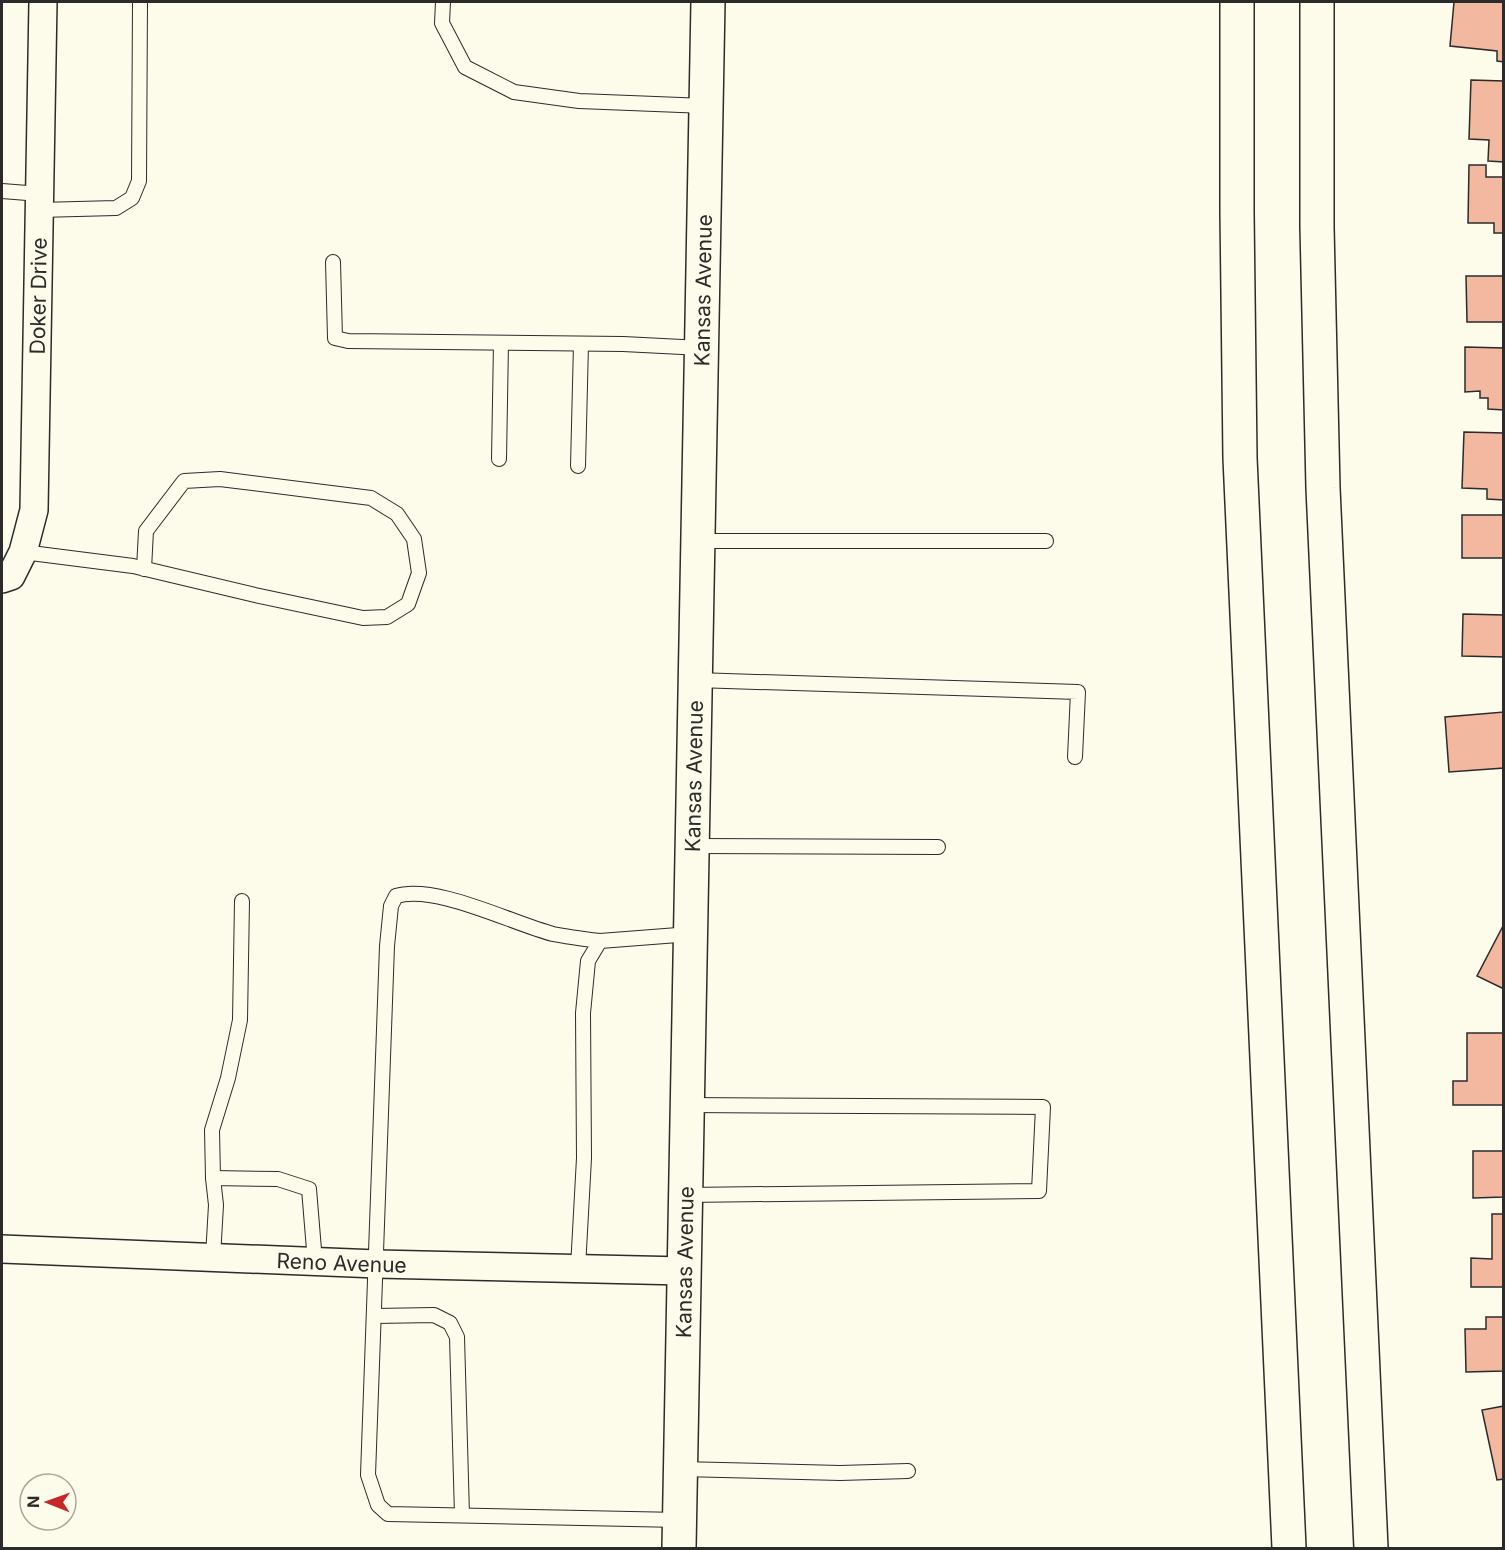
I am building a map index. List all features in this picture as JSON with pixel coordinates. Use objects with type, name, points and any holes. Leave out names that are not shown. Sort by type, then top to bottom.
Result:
[{"type":"main road","name":"Kansas Avenue","points":[[679,1534],[708,2]]},
{"type":"main road","points":[[1237,2],[1236,212],[1240,458],[1289,1548]]},
{"type":"main road","points":[[1317,2],[1317,227],[1323,488],[1371,1548]]},
{"type":"street","name":"Doker Drive","points":[[2,579],[11,576],[22,552],[34,510],[43,2]]},
{"type":"street","name":"Reno Avenue","points":[[2,1249],[377,1264],[684,1271]]},
{"type":"lane","points":[[2,191],[39,202],[116,208],[132,198],[139,181],[140,2]]},
{"type":"lane","points":[[443,2],[442,23],[465,67],[514,92],[579,101],[706,106]]},
{"type":"lane","points":[[333,262],[335,338],[348,341],[702,348]]},
{"type":"lane","points":[[499,459],[501,343]]},
{"type":"lane","points":[[578,466],[581,344]]},
{"type":"lane","points":[[22,552],[144,569],[363,618],[387,617],[408,604],[419,573],[414,539],[397,514],[371,498],[220,479],[184,481],[146,531],[144,569]]},
{"type":"lane","points":[[698,541],[1046,542]]},
{"type":"lane","points":[[696,680],[1078,692],[1075,757]]},
{"type":"lane","points":[[692,846],[938,847]]},
{"type":"lane","points":[[679,1534],[462,1515],[388,1514],[378,1505],[369,1475],[387,946],[391,906],[396,896],[406,893],[432,894],[554,934],[600,941],[691,934]]},
{"type":"lane","points":[[213,1257],[216,1205],[212,1130],[228,1078],[240,1020],[242,901]]},
{"type":"lane","points":[[579,1268],[584,1158],[584,1013],[588,961],[600,941]]},
{"type":"lane","points":[[686,1195],[1039,1191],[1043,1107],[687,1105]]},
{"type":"lane","points":[[213,1178],[278,1179],[309,1189],[315,1262]]},
{"type":"lane","points":[[375,1316],[434,1315],[450,1323],[458,1337],[462,1515]]},
{"type":"lane","points":[[680,1469],[840,1473],[908,1471]]},
{"type":"building","points":[[1454,2],[1504,2],[1504,62],[1497,61],[1497,51],[1450,46]]},
{"type":"building","points":[[1471,80],[1504,81],[1504,162],[1488,161],[1489,140],[1469,139]]},
{"type":"building","points":[[1469,165],[1486,165],[1486,177],[1504,177],[1504,233],[1494,233],[1494,223],[1468,223]]},
{"type":"building","points":[[1466,276],[1504,276],[1504,322],[1467,322]]},
{"type":"building","points":[[1465,347],[1504,348],[1504,410],[1488,409],[1488,398],[1480,398],[1480,391],[1465,392]]},
{"type":"building","points":[[1464,432],[1504,433],[1504,500],[1487,499],[1487,489],[1462,488]]},
{"type":"building","points":[[1462,515],[1504,515],[1504,558],[1462,558]]},
{"type":"building","points":[[1463,614],[1504,615],[1504,657],[1462,656]]},
{"type":"building","points":[[1504,712],[1504,768],[1449,772],[1445,717]]},
{"type":"building","points":[[1504,924],[1504,989],[1477,976]]},
{"type":"building","points":[[1467,1033],[1504,1033],[1504,1105],[1453,1105],[1453,1081],[1467,1081]]},
{"type":"building","points":[[1473,1151],[1504,1151],[1504,1197],[1473,1198]]},
{"type":"building","points":[[1492,1214],[1504,1214],[1504,1287],[1471,1287],[1471,1258],[1492,1259]]},
{"type":"building","points":[[1486,1317],[1504,1317],[1504,1371],[1466,1372],[1465,1329],[1486,1329]]},
{"type":"building","points":[[1504,1406],[1504,1479],[1497,1480],[1482,1410]]}]
